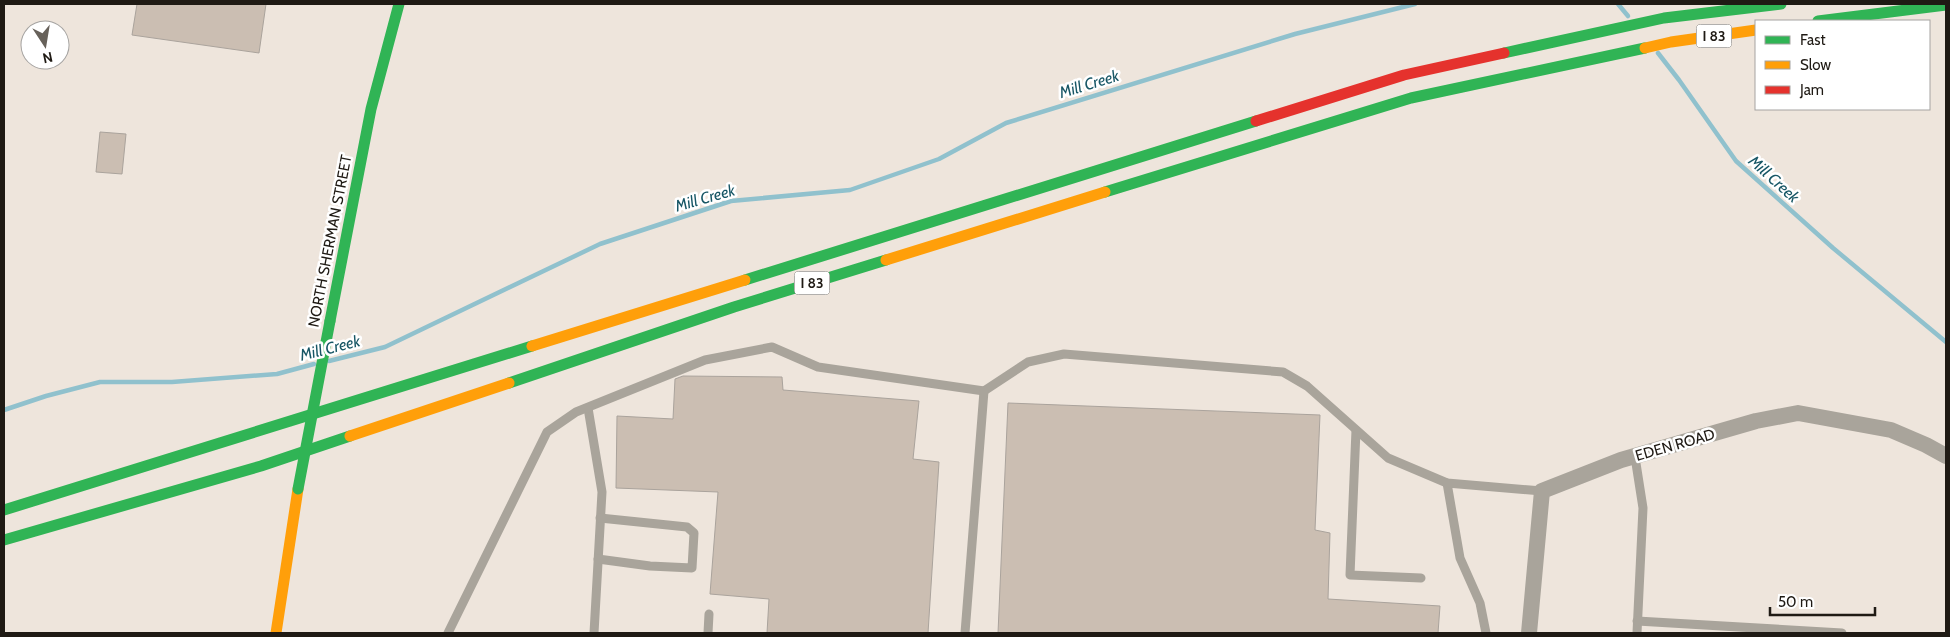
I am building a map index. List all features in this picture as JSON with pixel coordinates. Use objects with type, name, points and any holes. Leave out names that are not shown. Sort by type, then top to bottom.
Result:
[{"type":"main road","name":"NORTH SHERMAN STREET","points":[[276,633],[298,489],[359,166],[371,109],[399,4]]},
{"type":"main road","name":"I 83","points":[[4,510],[1404,75],[1664,18],[1781,4]]},
{"type":"main road","points":[[1826,20],[1946,5]]},
{"type":"main road","name":"I 83","points":[[4,540],[261,466],[734,307],[1411,98],[1671,42],[1755,30]]},
{"type":"street","name":"EDEN ROAD","points":[[1542,491],[1635,457],[1756,421],[1798,413],[1891,430],[1946,456]]},
{"type":"street","points":[[1529,633],[1542,491]]},
{"type":"lane","points":[[448,633],[547,432],[576,412],[705,360],[772,346],[818,367],[984,390],[1028,362],[1064,354],[1283,372],[1307,386],[1388,458],[1447,483],[1542,491]]},
{"type":"lane","points":[[965,633],[984,390]]},
{"type":"lane","points":[[588,408],[602,492],[594,633]]},
{"type":"lane","points":[[1356,430],[1350,576],[1421,578]]},
{"type":"lane","points":[[1635,457],[1643,508],[1637,633]]},
{"type":"lane","points":[[1447,483],[1460,558],[1480,603],[1486,633]]},
{"type":"lane","points":[[598,559],[650,566],[692,568],[694,533],[687,527],[600,518]]},
{"type":"lane","points":[[708,633],[709,614]]},
{"type":"lane","points":[[1638,621],[1842,633]]},
{"type":"building","points":[[137,4],[266,4],[259,53],[132,35]]},
{"type":"building","points":[[100,132],[126,134],[122,174],[96,172]]},
{"type":"building","points":[[683,376],[782,377],[783,390],[919,401],[913,459],[939,462],[928,633],[767,633],[769,599],[710,594],[718,492],[616,488],[617,416],[673,419],[675,379]]},
{"type":"building","points":[[1008,403],[1320,415],[1315,530],[1330,533],[1328,599],[1440,606],[1438,633],[998,633]]},
{"type":"waterway","name":"Mill Creek","points":[[329,361],[385,347],[600,244],[731,201],[850,190],[939,159],[1006,123],[1295,34],[1415,4]]},
{"type":"waterway","name":"Mill Creek","points":[[1618,4],[1628,16]]},
{"type":"waterway","name":"Mill Creek","points":[[1658,53],[1736,161],[1833,248],[1946,342]]},
{"type":"waterway","name":"Mill Creek","points":[[4,410],[46,396],[100,382],[172,382],[277,374],[314,364]]},
{"type":"traffic: fast","points":[[330,321],[371,109],[399,4]]},
{"type":"traffic: fast","points":[[1504,53],[1664,18],[1781,4]]},
{"type":"traffic: fast","points":[[1826,20],[1946,5]]},
{"type":"traffic: fast","points":[[1105,192],[1411,98],[1645,48]]},
{"type":"traffic: fast","points":[[745,280],[1256,121]]},
{"type":"traffic: fast","points":[[509,383],[734,307],[886,260]]},
{"type":"traffic: fast","points":[[298,489],[330,321]]},
{"type":"traffic: fast","points":[[4,510],[532,346]]},
{"type":"traffic: fast","points":[[4,540],[261,466],[350,436]]},
{"type":"traffic: slow","points":[[1645,48],[1671,42],[1755,30]]},
{"type":"traffic: slow","points":[[886,260],[1105,192]]},
{"type":"traffic: slow","points":[[532,346],[745,280]]},
{"type":"traffic: slow","points":[[350,436],[509,383]]},
{"type":"traffic: slow","points":[[276,633],[298,489]]},
{"type":"traffic: jam","points":[[1256,121],[1404,75],[1504,53]]}]
